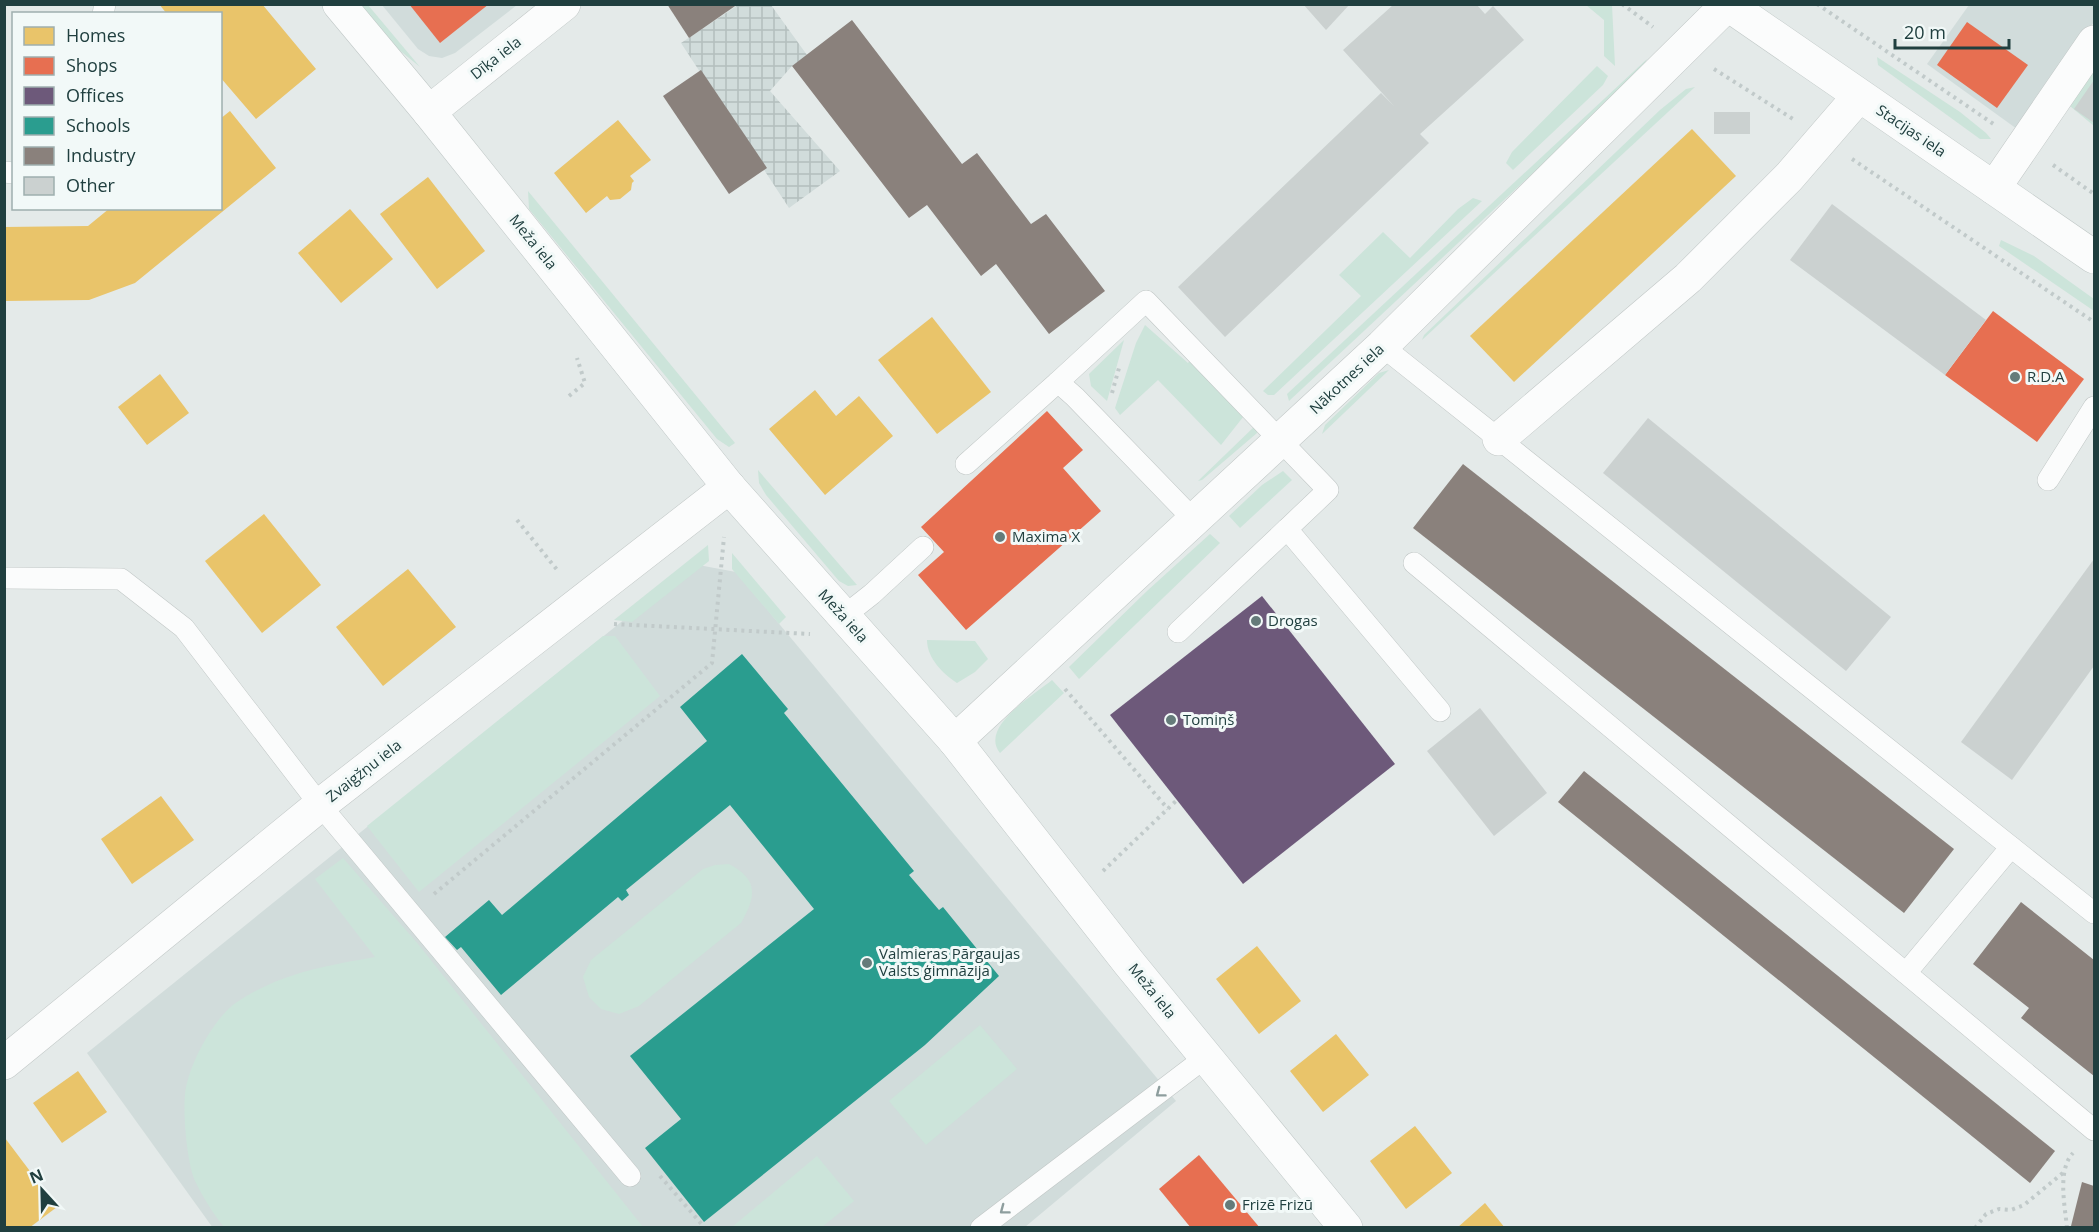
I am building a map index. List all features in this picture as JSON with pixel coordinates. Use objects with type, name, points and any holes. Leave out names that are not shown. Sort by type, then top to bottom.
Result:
[{"type":"street","name":"Meža iela","points":[[339,4],[429,112],[729,487],[955,741],[1129,963],[1346,1227]]},
{"type":"street","name":"Dīķa iela","points":[[429,112],[564,4]]},
{"type":"street","name":"Stacijas iela","points":[[1727,4],[2094,257]]},
{"type":"street","name":"Nākotnes iela","points":[[955,741],[1383,346],[1727,4]]},
{"type":"street","points":[[1994,188],[2094,42]]},
{"type":"street","points":[[1499,439],[1688,278],[1789,177],[1859,96]]},
{"type":"street","name":"Zvaigžņu iela","points":[[4,1063],[320,805],[729,487]]},
{"type":"lane","points":[[966,464],[1146,301],[1328,490],[1178,632]]},
{"type":"lane","points":[[1383,346],[2094,913]]},
{"type":"lane","points":[[1058,382],[1076,397],[1194,520]]},
{"type":"lane","points":[[2048,480],[2094,407]]},
{"type":"lane","points":[[1287,529],[1440,711]]},
{"type":"lane","points":[[844,616],[872,594],[923,547]]},
{"type":"lane","points":[[1414,563],[2094,1130]]},
{"type":"lane","points":[[4,578],[120,579],[184,628],[320,805],[630,1176]]},
{"type":"lane","points":[[1906,973],[2011,847]]},
{"type":"lane","points":[[981,1227],[1206,1057]]},
{"type":"path","points":[[1622,4],[1645,21]]},
{"type":"path","points":[[1817,4],[2003,130]]},
{"type":"path","points":[[1721,73],[1797,122]]},
{"type":"path","points":[[1847,156],[2094,322]]},
{"type":"path","points":[[2047,161],[2094,194]]},
{"type":"path","points":[[569,396],[585,383],[575,352]]},
{"type":"path","points":[[517,520],[558,571]]},
{"type":"path","points":[[412,913],[712,663],[724,537]]},
{"type":"path","points":[[610,624],[814,634]]},
{"type":"path","points":[[1042,661],[1168,809]]},
{"type":"path","points":[[1103,871],[1177,800]]},
{"type":"path","points":[[2067,1227],[2064,1172],[2069,1157],[2094,1130]]},
{"type":"path","points":[[1975,1227],[1986,1214],[1999,1209],[2011,1210],[2024,1205],[2064,1172]]},
{"type":"path","points":[[630,1176],[658,1173],[705,1227]]},
{"type":"shaded area","points":[[382,5],[517,5],[455,53],[442,58],[429,56],[418,49]]},
{"type":"shaded area","points":[[738,5],[771,5],[807,55],[792,66],[770,91],[840,171],[789,208],[681,43]]},
{"type":"shaded area","points":[[1969,5],[2094,5],[2094,22],[2017,129],[1927,64]]},
{"type":"shaded area","points":[[693,564],[736,572],[1176,1101],[1025,1227],[213,1228],[87,1053]]},
{"type":"green space","points":[[360,5],[368,5],[420,67],[392,44]]},
{"type":"green space","points":[[1586,5],[1612,5],[1615,66],[1604,56],[1604,20]]},
{"type":"green space","points":[[1877,57],[1960,112],[1991,139],[1980,139],[1878,65]]},
{"type":"green space","points":[[1647,59],[1639,74],[1289,401],[1287,394]]},
{"type":"green space","points":[[1597,66],[1608,76],[1603,85],[1513,170],[1506,163],[1512,152]]},
{"type":"green space","points":[[2094,69],[2094,126],[2070,106]]},
{"type":"green space","points":[[1695,87],[1422,340],[1424,335],[1660,110],[1686,89]]},
{"type":"green space","points":[[528,191],[735,443],[729,447],[717,439],[529,209]]},
{"type":"green space","points":[[1473,198],[1482,201],[1274,395],[1268,395],[1263,391],[1361,296],[1339,275],[1383,232],[1410,258],[1458,209]]},
{"type":"green space","points":[[2001,240],[2034,256],[2094,299],[2094,311],[1999,246]]},
{"type":"green space","points":[[1145,325],[1188,363],[1194,355],[1247,412],[1221,445],[1158,380],[1120,415],[1115,408],[1136,343]]},
{"type":"green space","points":[[1124,340],[1107,401],[1091,386],[1089,374]]},
{"type":"green space","points":[[1389,370],[1322,434],[1325,425],[1379,373]]},
{"type":"green space","points":[[1257,424],[1257,433],[1198,481]]},
{"type":"green space","points":[[758,470],[857,585],[848,586],[839,581],[766,495],[759,483]]},
{"type":"green space","points":[[1283,471],[1292,480],[1240,528],[1229,516],[1262,485]]},
{"type":"green space","points":[[1210,534],[1220,543],[1079,679],[1069,667]]},
{"type":"green space","points":[[708,545],[709,561],[632,622],[614,620]]},
{"type":"green space","points":[[732,553],[786,617],[779,624],[732,569]]},
{"type":"green space","points":[[603,636],[615,636],[660,696],[419,892],[367,826]]},
{"type":"green space","points":[[927,640],[975,641],[988,659],[975,672],[957,683],[937,665],[930,653]]},
{"type":"green space","points":[[1052,680],[1064,693],[1000,753],[995,743],[1002,722],[1011,712]]},
{"type":"green space","points":[[343,858],[418,944],[643,1227],[225,1228],[208,1205],[192,1173],[185,1126],[185,1095],[191,1071],[203,1044],[219,1019],[237,1002],[287,977],[375,957],[315,879]]},
{"type":"green space","points":[[729,864],[746,876],[752,889],[750,905],[741,923],[639,1006],[619,1014],[601,1009],[589,997],[583,977],[591,960],[703,869]]},
{"type":"green space","points":[[980,1025],[1017,1069],[926,1145],[889,1101]]},
{"type":"green space","points":[[817,1156],[854,1201],[822,1227],[732,1227]]},
{"type":"building: Homes","points":[[159,4],[262,4],[316,69],[256,119],[222,79],[222,12],[165,12]]},
{"type":"building: Homes","points":[[230,111],[276,168],[135,283],[89,300],[4,301],[4,227],[88,226],[108,210],[222,210],[222,117]]},
{"type":"building: Homes","points":[[618,120],[651,160],[630,176],[634,181],[631,190],[620,199],[610,200],[607,196],[586,213],[554,173]]},
{"type":"building: Homes","points":[[1692,129],[1736,176],[1514,382],[1470,336]]},
{"type":"building: Homes","points":[[428,177],[485,251],[437,289],[380,214]]},
{"type":"building: Homes","points":[[350,209],[393,259],[341,303],[298,253]]},
{"type":"building: Homes","points":[[932,317],[991,392],[937,434],[878,360]]},
{"type":"building: Homes","points":[[160,374],[189,413],[147,445],[118,407]]},
{"type":"building: Homes","points":[[815,390],[836,416],[859,396],[893,436],[825,495],[769,429]]},
{"type":"building: Homes","points":[[264,514],[321,585],[262,633],[205,561]]},
{"type":"building: Homes","points":[[408,569],[456,627],[383,686],[336,627]]},
{"type":"building: Homes","points":[[161,796],[194,840],[132,884],[101,839]]},
{"type":"building: Homes","points":[[1257,946],[1301,1001],[1259,1034],[1216,979]]},
{"type":"building: Homes","points":[[1336,1034],[1369,1075],[1323,1112],[1290,1071]]},
{"type":"building: Homes","points":[[78,1071],[107,1112],[62,1143],[33,1103]]},
{"type":"building: Homes","points":[[1415,1126],[1452,1173],[1406,1209],[1370,1161]]},
{"type":"building: Homes","points":[[5,1138],[57,1207],[29,1228],[5,1228]]},
{"type":"building: Homes","points":[[1485,1203],[1505,1228],[1457,1228]]},
{"type":"building: Shops","points":[[409,4],[489,4],[440,43]]},
{"type":"building: Shops","points":[[1967,22],[2028,65],[1997,108],[1937,65]]},
{"type":"building: Shops","name":"R.D.A","points":[[1993,311],[2084,379],[2037,442],[1945,375]]},
{"type":"building: Shops","points":[[1047,411],[1083,450],[1063,468],[1101,511],[966,630],[918,575],[944,552],[921,527]]},
{"type":"building: Shops","points":[[1199,1155],[1260,1228],[1191,1228],[1159,1189]]},
{"type":"building: Offices","points":[[1262,596],[1395,764],[1243,884],[1110,715]]},
{"type":"building: Schools","name":"Valmieras Pārgaujas Valsts ģimnāzija","points":[[742,654],[788,709],[784,713],[914,871],[909,875],[939,910],[943,907],[999,976],[925,1045],[704,1222],[645,1148],[681,1119],[630,1056],[814,909],[730,805],[626,890],[629,895],[622,901],[618,897],[501,995],[461,947],[457,950],[445,937],[489,900],[502,915],[707,741],[680,707]]},
{"type":"building: Industry","points":[[667,4],[738,4],[689,38]]},
{"type":"building: Industry","points":[[852,20],[962,164],[977,153],[1031,224],[1046,214],[1105,291],[1049,334],[996,264],[981,276],[927,205],[909,218],[792,66]]},
{"type":"building: Industry","points":[[701,70],[767,168],[729,194],[663,96]]},
{"type":"building: Industry","points":[[1463,464],[1954,849],[1904,913],[1413,528]]},
{"type":"building: Industry","points":[[1584,771],[2055,1151],[2030,1183],[1558,802]]},
{"type":"building: Industry","points":[[2021,902],[2094,960],[2094,1076],[2021,1018],[2029,1008],[1973,964]]},
{"type":"building: Industry","points":[[2082,1182],[2094,1186],[2094,1228],[2071,1226]]},
{"type":"building: Other","points":[[1303,4],[1350,4],[1326,30]]},
{"type":"building: Other","points":[[1393,5],[1477,5],[1485,14],[1493,6],[1524,40],[1420,134],[1429,143],[1225,337],[1178,287],[1381,93],[1394,106],[1343,50]]},
{"type":"building: Other","points":[[2094,80],[2094,123],[2074,109]]},
{"type":"building: Other","points":[[1714,112],[1750,112],[1750,134],[1714,134]]},
{"type":"building: Other","points":[[1832,204],[1986,320],[1945,375],[1790,260]]},
{"type":"building: Other","points":[[1648,418],[1891,617],[1846,671],[1603,473]]},
{"type":"building: Other","points":[[2094,559],[2094,666],[2012,780],[1961,742]]},
{"type":"building: Other","points":[[1480,708],[1547,793],[1494,836],[1427,751]]},
{"type":"place","name":"R.D.A","points":[[2015,377]]},
{"type":"place","name":"Maxima X","points":[[1000,537]]},
{"type":"place","name":"Drogas","points":[[1256,621]]},
{"type":"place","name":"Tomiņš","points":[[1171,720]]},
{"type":"place","name":"Valmieras Pārgaujas Valsts ģimnāzija","points":[[867,963]]},
{"type":"place","name":"Frizē Frizū","points":[[1230,1205]]}]
